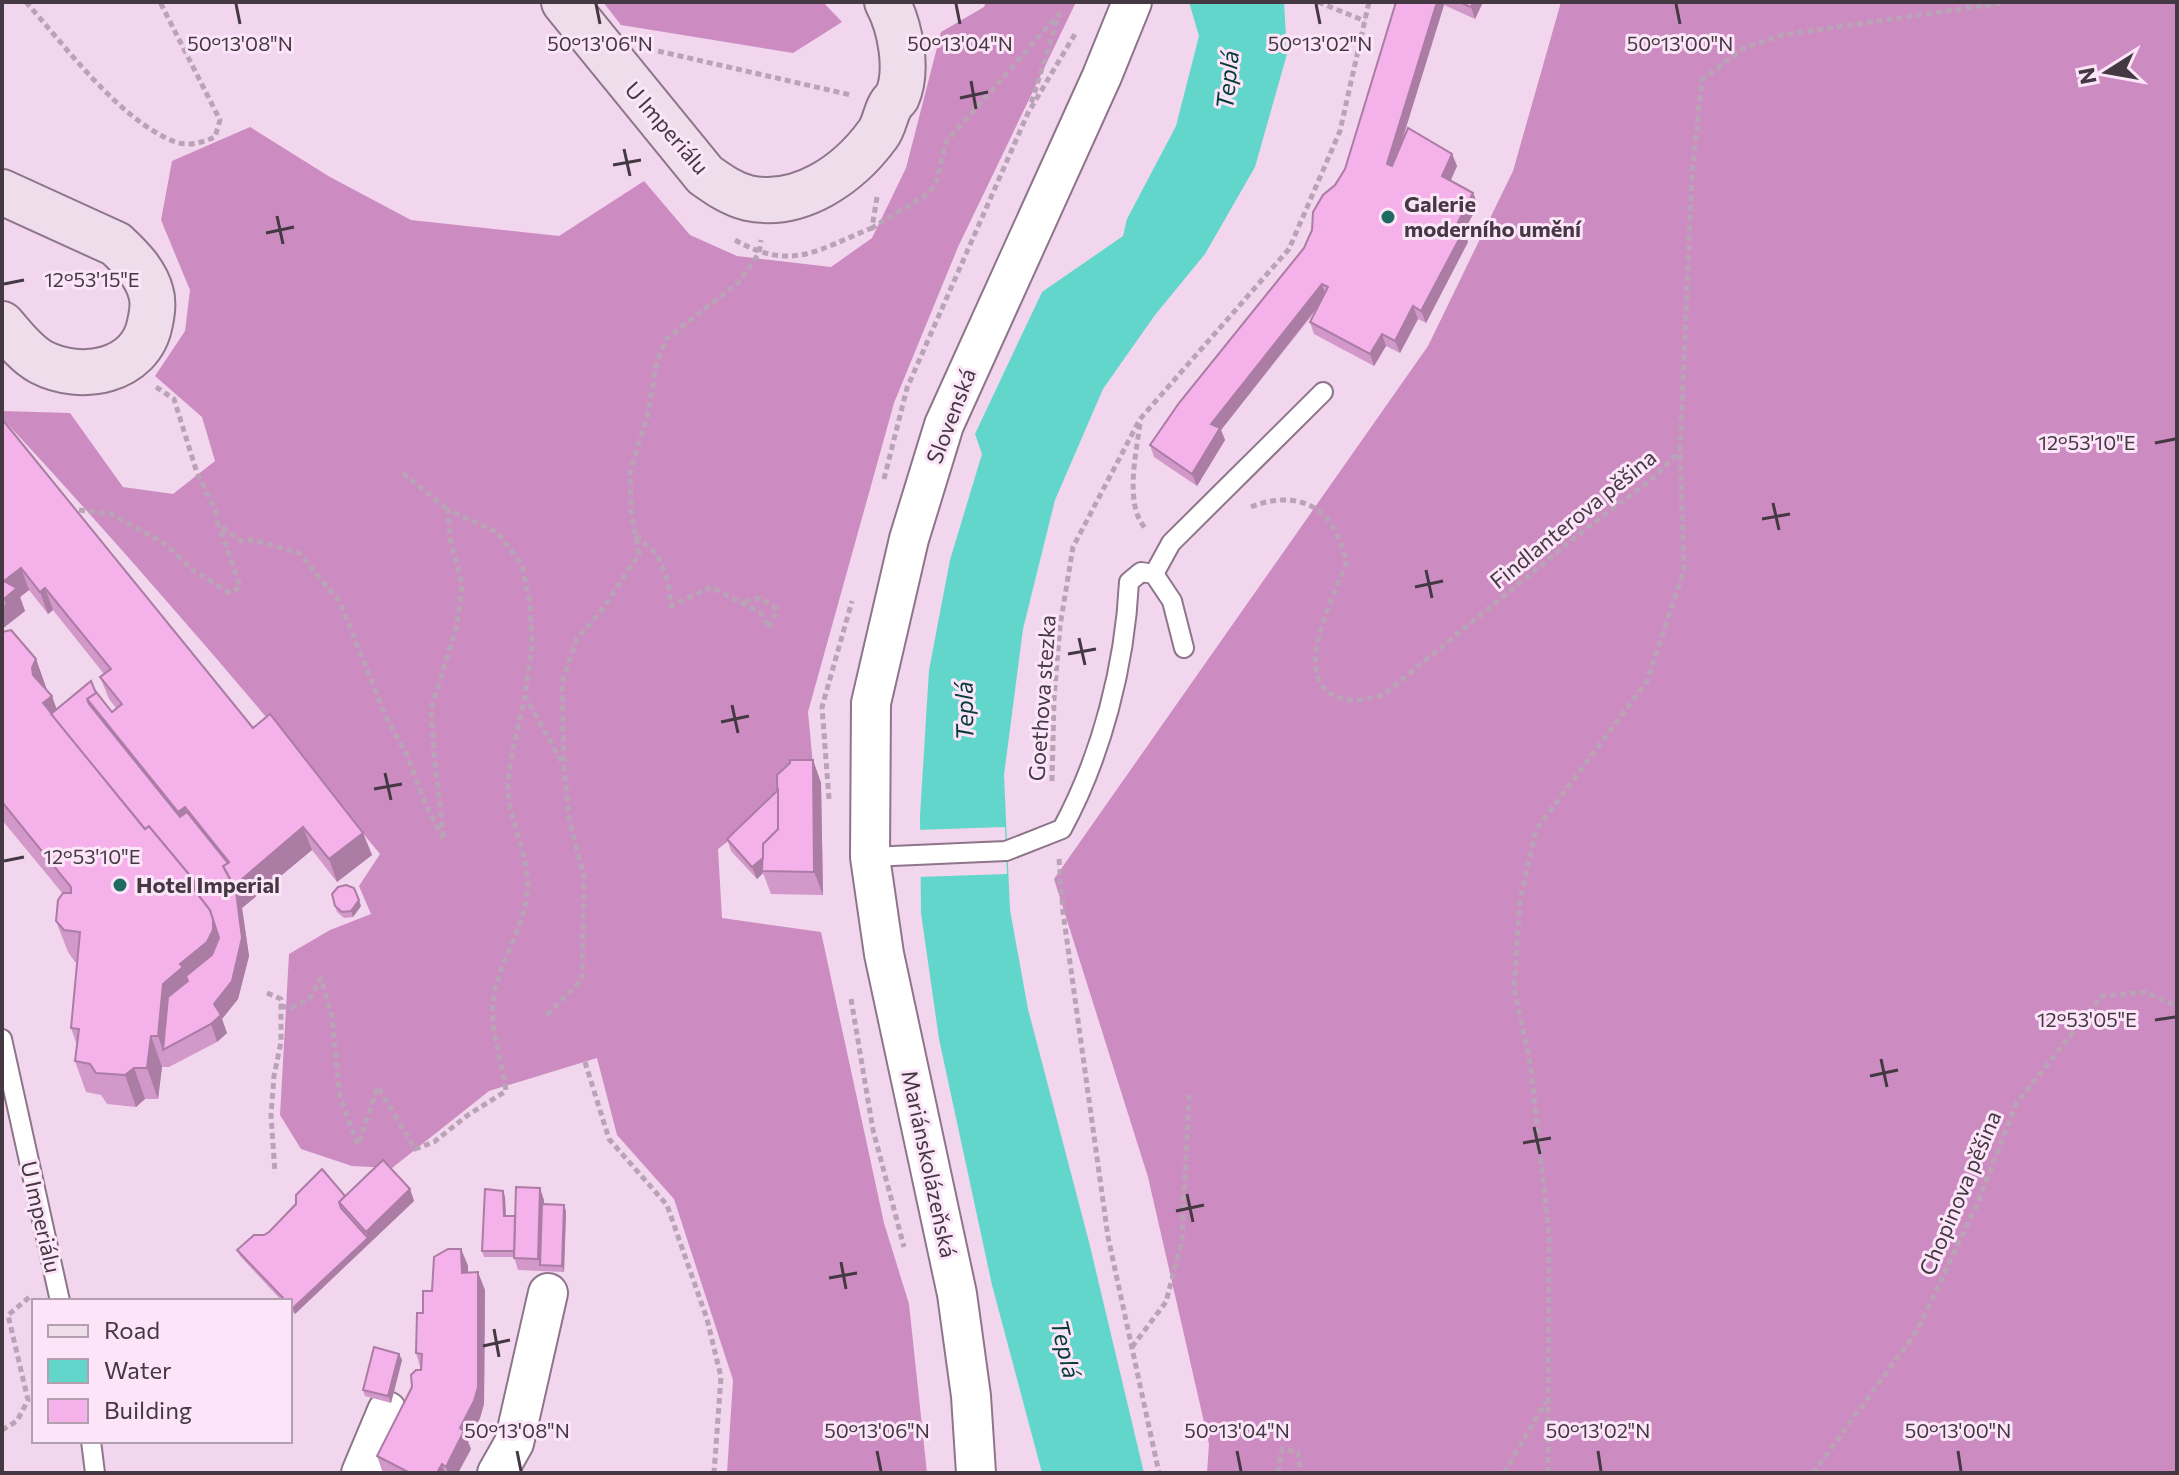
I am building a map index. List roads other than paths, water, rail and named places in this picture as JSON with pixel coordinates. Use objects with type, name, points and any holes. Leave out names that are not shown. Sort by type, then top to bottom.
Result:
[{"type":"street","name":"U Imperiálu","points":[[564,2],[705,175],[725,190],[747,198],[768,200],[793,197],[818,188],[847,169],[880,132],[890,104],[897,98],[903,62],[896,19],[887,2]]},
{"type":"street","name":"Slovenská","points":[[888,855],[871,703],[909,539],[944,425],[1102,76],[1130,3]]},
{"type":"street","points":[[2,192],[116,244],[130,257],[152,294],[148,333],[137,353],[123,364],[104,370],[64,370],[40,362],[2,324]]},
{"type":"street","name":"Mariánskolázeňská","points":[[888,855],[884,954],[957,1294],[971,1396],[976,1473]]},
{"type":"street","points":[[497,1473],[514,1443],[548,1293]]},
{"type":"street","points":[[361,1473],[387,1411]]},
{"type":"lane","points":[[1154,574],[1171,543],[1323,392]]},
{"type":"lane","points":[[888,855],[1006,851],[1062,829],[1080,796],[1109,708],[1128,611],[1129,582],[1141,572],[1154,574],[1172,601],[1184,648]]},
{"type":"lane","name":"U Imperiálu","points":[[2,1039],[60,1299]]},
{"type":"lane","points":[[91,1443],[95,1473]]},
{"type":"water","name":"Teplá","points":[[1189,2],[1284,2],[1287,54],[1255,167],[1205,254],[1155,315],[1103,389],[1055,500],[1023,629],[1004,775],[1010,910],[1028,1009],[1089,1242],[1144,1473],[1042,1473],[992,1285],[939,1039],[921,913],[920,816],[929,670],[950,560],[982,454],[975,434],[1042,292],[1123,236],[1127,219],[1176,126],[1199,36]]},
{"type":"place","name":"Galerie moderního umění","points":[[1388,217]]},
{"type":"place","name":"Hotel Imperial","points":[[120,885]]}]
